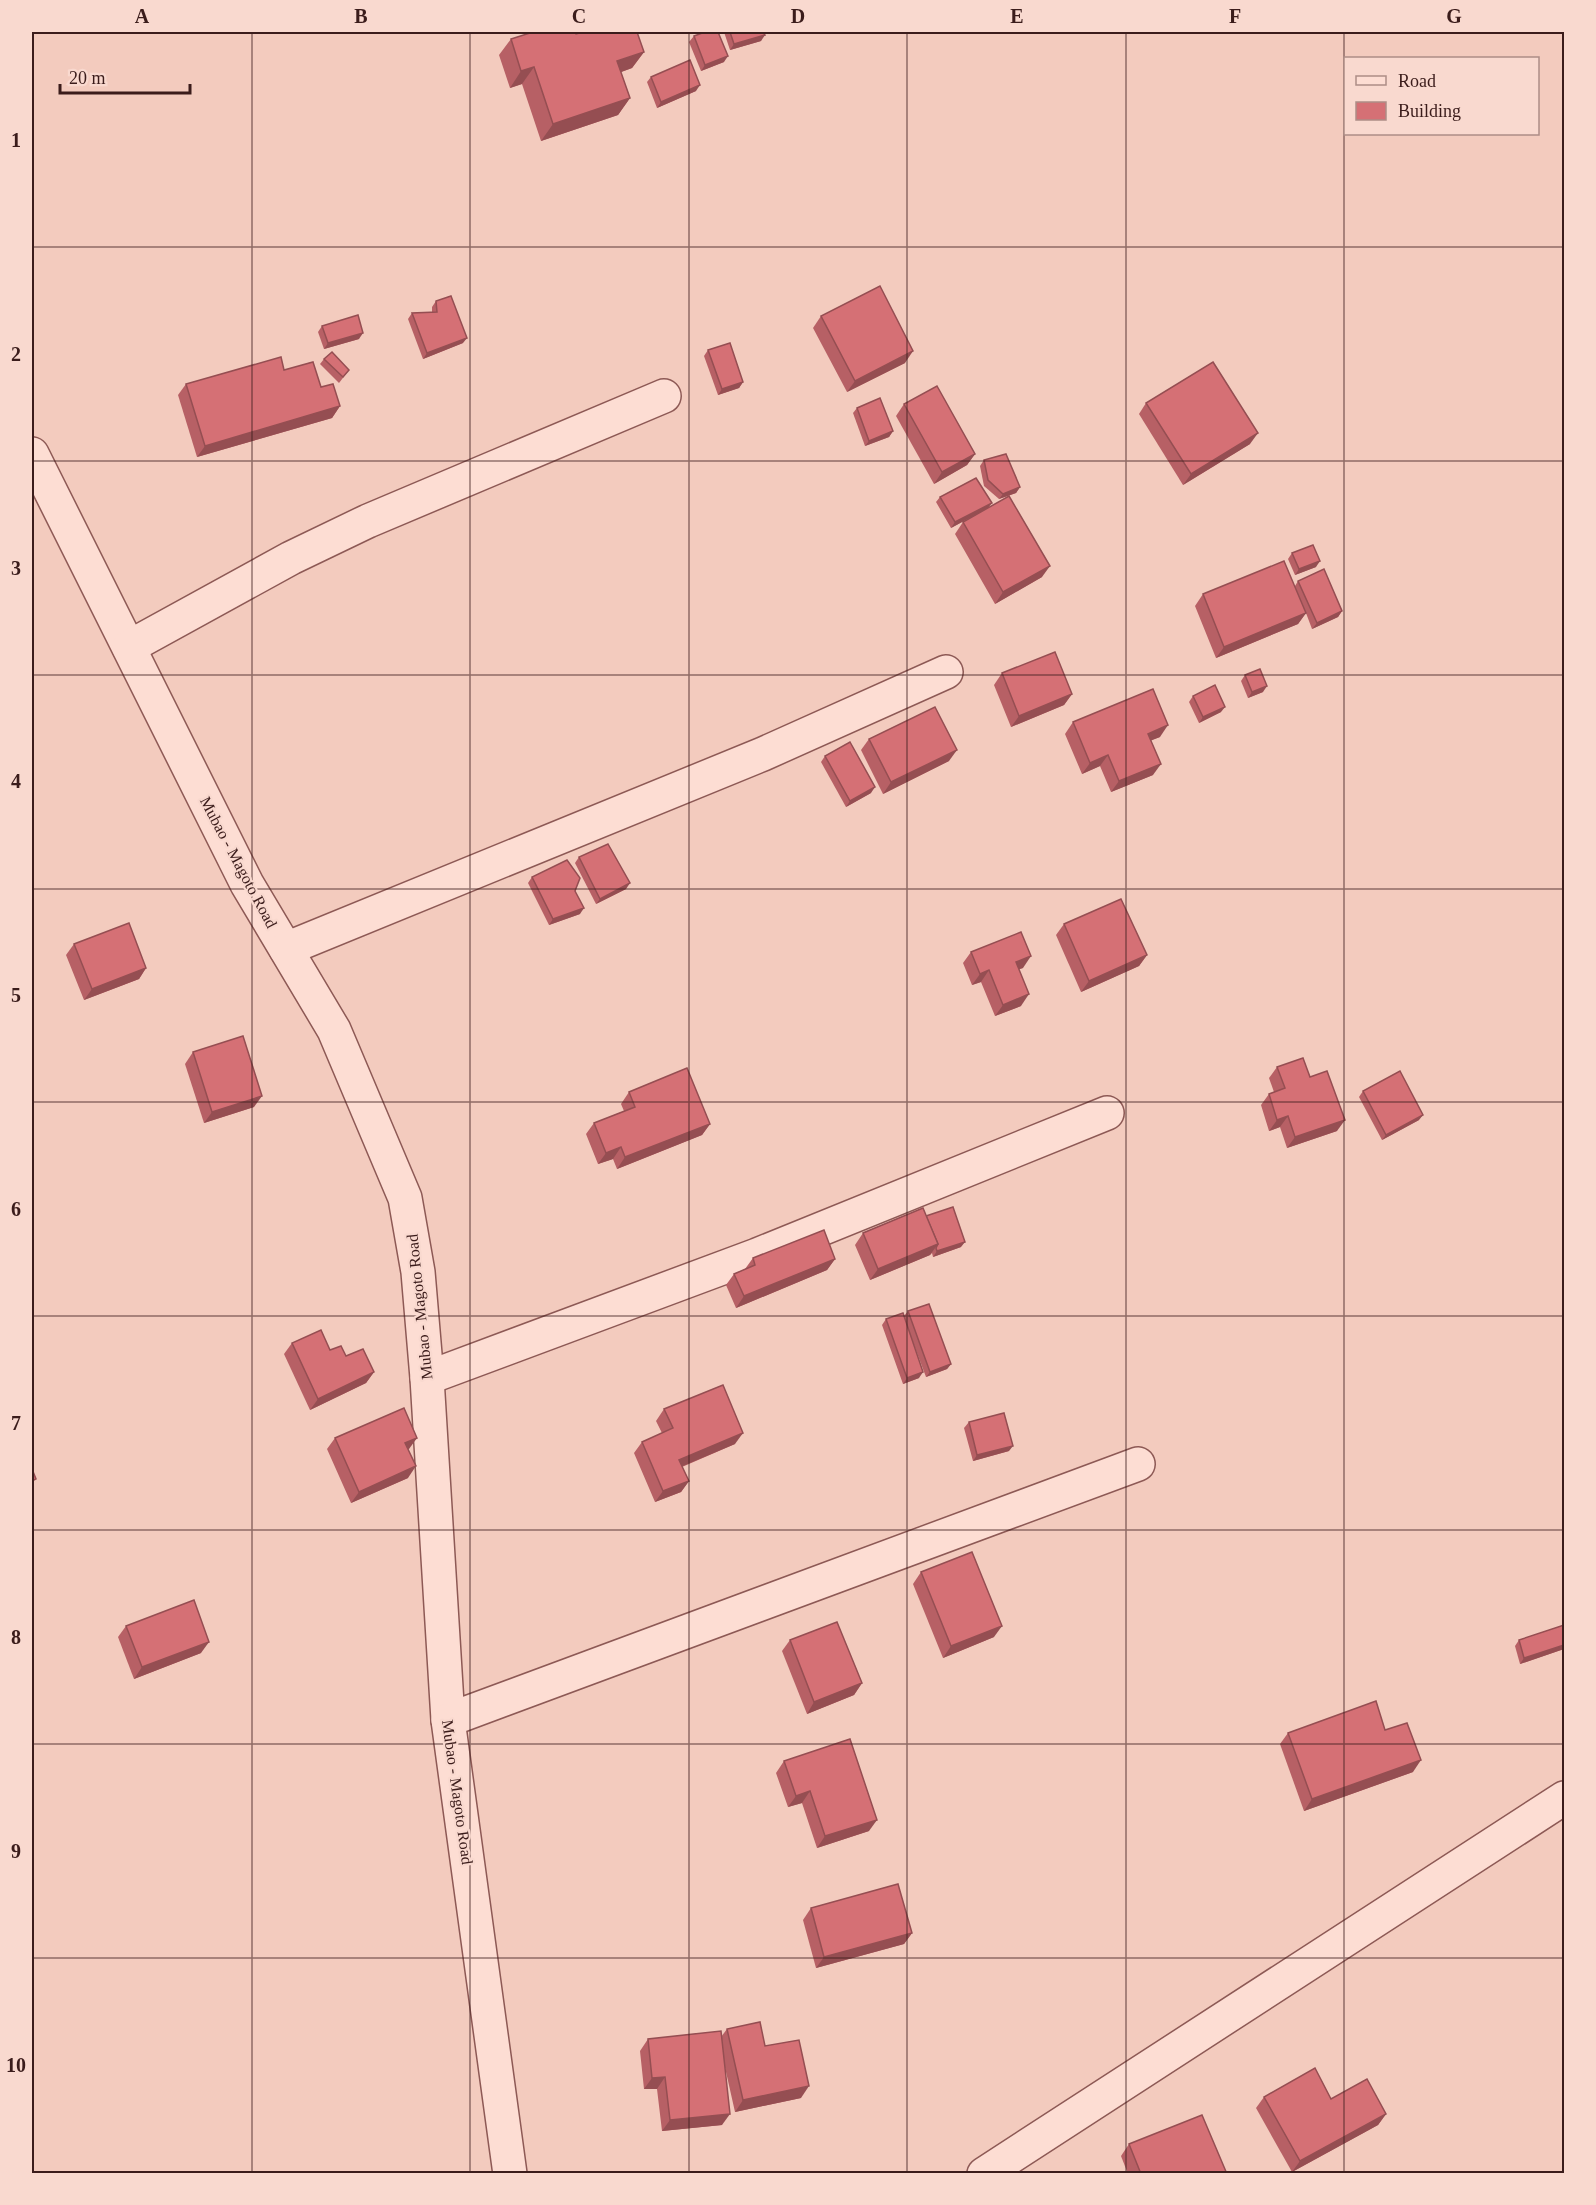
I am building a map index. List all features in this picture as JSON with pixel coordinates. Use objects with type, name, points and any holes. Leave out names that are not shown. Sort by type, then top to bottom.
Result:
[{"type":"street","points":[[129,647],[291,558],[358,525],[664,396]]},
{"type":"street","name":"Mubao - Magoto Road","points":[[32,454],[247,884],[334,1030],[405,1198],[418,1272],[427,1378],[448,1720],[510,2174]]},
{"type":"street","points":[[286,948],[763,754],[946,672]]},
{"type":"street","points":[[427,1378],[757,1255],[1107,1113]]},
{"type":"street","points":[[448,1720],[1138,1464]]},
{"type":"street","points":[[984,2174],[1564,1798]]},
{"type":"building","points":[[533,32],[575,32],[576,34],[637,32],[644,52],[617,61],[630,98],[553,124],[534,67],[521,71],[511,39]]},
{"type":"building","points":[[705,32],[718,32],[728,56],[705,65],[694,36]]},
{"type":"building","points":[[730,32],[763,32],[765,35],[734,44]]},
{"type":"building","points":[[690,60],[700,85],[661,102],[651,77]]},
{"type":"building","points":[[880,286],[913,351],[855,381],[821,316]]},
{"type":"building","points":[[451,296],[467,338],[427,353],[412,313],[437,312],[436,301]]},
{"type":"building","points":[[358,315],[363,333],[328,343],[322,326]]},
{"type":"building","points":[[730,343],[743,382],[722,389],[708,350]]},
{"type":"building","points":[[332,352],[349,370],[343,377],[324,359]]},
{"type":"building","points":[[281,357],[284,370],[313,362],[321,387],[333,384],[340,406],[205,446],[186,384]]},
{"type":"building","points":[[1213,362],[1258,433],[1191,474],[1146,403]]},
{"type":"building","points":[[937,386],[975,454],[942,472],[904,404]]},
{"type":"building","points":[[880,398],[893,431],[869,441],[857,408]]},
{"type":"building","points":[[1006,454],[1020,487],[1003,494],[988,480],[984,460]]},
{"type":"building","points":[[976,478],[992,503],[955,522],[940,497]]},
{"type":"building","points":[[1009,496],[1050,566],[1003,592],[963,522]]},
{"type":"building","points":[[1313,545],[1320,561],[1299,569],[1292,553]]},
{"type":"building","points":[[1284,561],[1306,613],[1224,647],[1203,594]]},
{"type":"building","points":[[1324,569],[1342,611],[1317,623],[1298,581]]},
{"type":"building","points":[[1055,652],[1072,694],[1019,716],[1002,673]]},
{"type":"building","points":[[1260,669],[1267,686],[1252,692],[1245,675]]},
{"type":"building","points":[[1215,685],[1225,707],[1203,717],[1193,696]]},
{"type":"building","points":[[1153,689],[1168,725],[1148,734],[1161,764],[1119,781],[1108,755],[1090,763],[1073,722]]},
{"type":"building","points":[[935,707],[957,750],[891,782],[869,739]]},
{"type":"building","points":[[850,742],[875,787],[850,801],[825,756]]},
{"type":"building","points":[[608,844],[630,883],[600,899],[579,857]]},
{"type":"building","points":[[567,860],[580,878],[575,891],[584,908],[553,919],[532,877]]},
{"type":"building","points":[[1121,899],[1147,955],[1089,981],[1064,924]]},
{"type":"building","points":[[129,923],[146,968],[92,989],[74,944]]},
{"type":"building","points":[[1021,932],[1031,956],[1016,962],[1029,994],[1003,1005],[989,970],[980,974],[971,952]]},
{"type":"building","points":[[243,1036],[262,1096],[212,1112],[193,1052]]},
{"type":"building","points":[[1303,1058],[1310,1077],[1327,1071],[1345,1120],[1295,1137],[1288,1116],[1277,1120],[1269,1094],[1285,1088],[1277,1067]]},
{"type":"building","points":[[687,1068],[710,1124],[625,1157],[621,1147],[606,1153],[594,1123],[635,1107],[629,1092]]},
{"type":"building","points":[[1400,1071],[1423,1115],[1386,1135],[1363,1091]]},
{"type":"building","points":[[953,1207],[965,1242],[937,1251],[938,1244],[926,1216]]},
{"type":"building","points":[[923,1208],[938,1244],[878,1269],[863,1233]]},
{"type":"building","points":[[824,1230],[835,1259],[744,1296],[734,1274],[755,1265],[753,1258]]},
{"type":"building","points":[[929,1304],[951,1364],[930,1372],[908,1311]]},
{"type":"building","points":[[903,1313],[923,1372],[907,1378],[886,1319]]},
{"type":"building","points":[[321,1330],[330,1350],[341,1346],[346,1356],[363,1349],[374,1372],[318,1399],[292,1343]]},
{"type":"building","points":[[723,1385],[743,1433],[679,1460],[689,1481],[663,1491],[642,1442],[673,1428],[664,1409]]},
{"type":"building","points":[[404,1408],[417,1438],[405,1443],[416,1466],[359,1492],[335,1438]]},
{"type":"building","points":[[1004,1413],[1013,1446],[977,1455],[969,1422]]},
{"type":"building","points":[[32,1469],[36,1479],[32,1481]]},
{"type":"building","points":[[972,1552],[1002,1626],[951,1646],[921,1572]]},
{"type":"building","points":[[194,1600],[209,1642],[142,1667],[126,1626]]},
{"type":"building","points":[[837,1622],[862,1683],[814,1702],[790,1640]]},
{"type":"building","points":[[1564,1625],[1564,1645],[1524,1658],[1519,1640]]},
{"type":"building","points":[[1376,1701],[1385,1730],[1407,1723],[1421,1760],[1312,1799],[1288,1733]]},
{"type":"building","points":[[850,1739],[877,1820],[825,1836],[810,1791],[796,1796],[784,1761]]},
{"type":"building","points":[[898,1884],[912,1933],[824,1957],[811,1908]]},
{"type":"building","points":[[760,2022],[765,2046],[799,2040],[809,2086],[743,2100],[727,2029]]},
{"type":"building","points":[[721,2031],[730,2114],[670,2120],[665,2077],[652,2078],[648,2039]]},
{"type":"building","points":[[1315,2068],[1331,2099],[1367,2079],[1386,2114],[1300,2161],[1264,2097]]},
{"type":"building","points":[[1202,2115],[1227,2174],[1169,2174],[1168,2172],[1141,2174],[1129,2144]]}]
